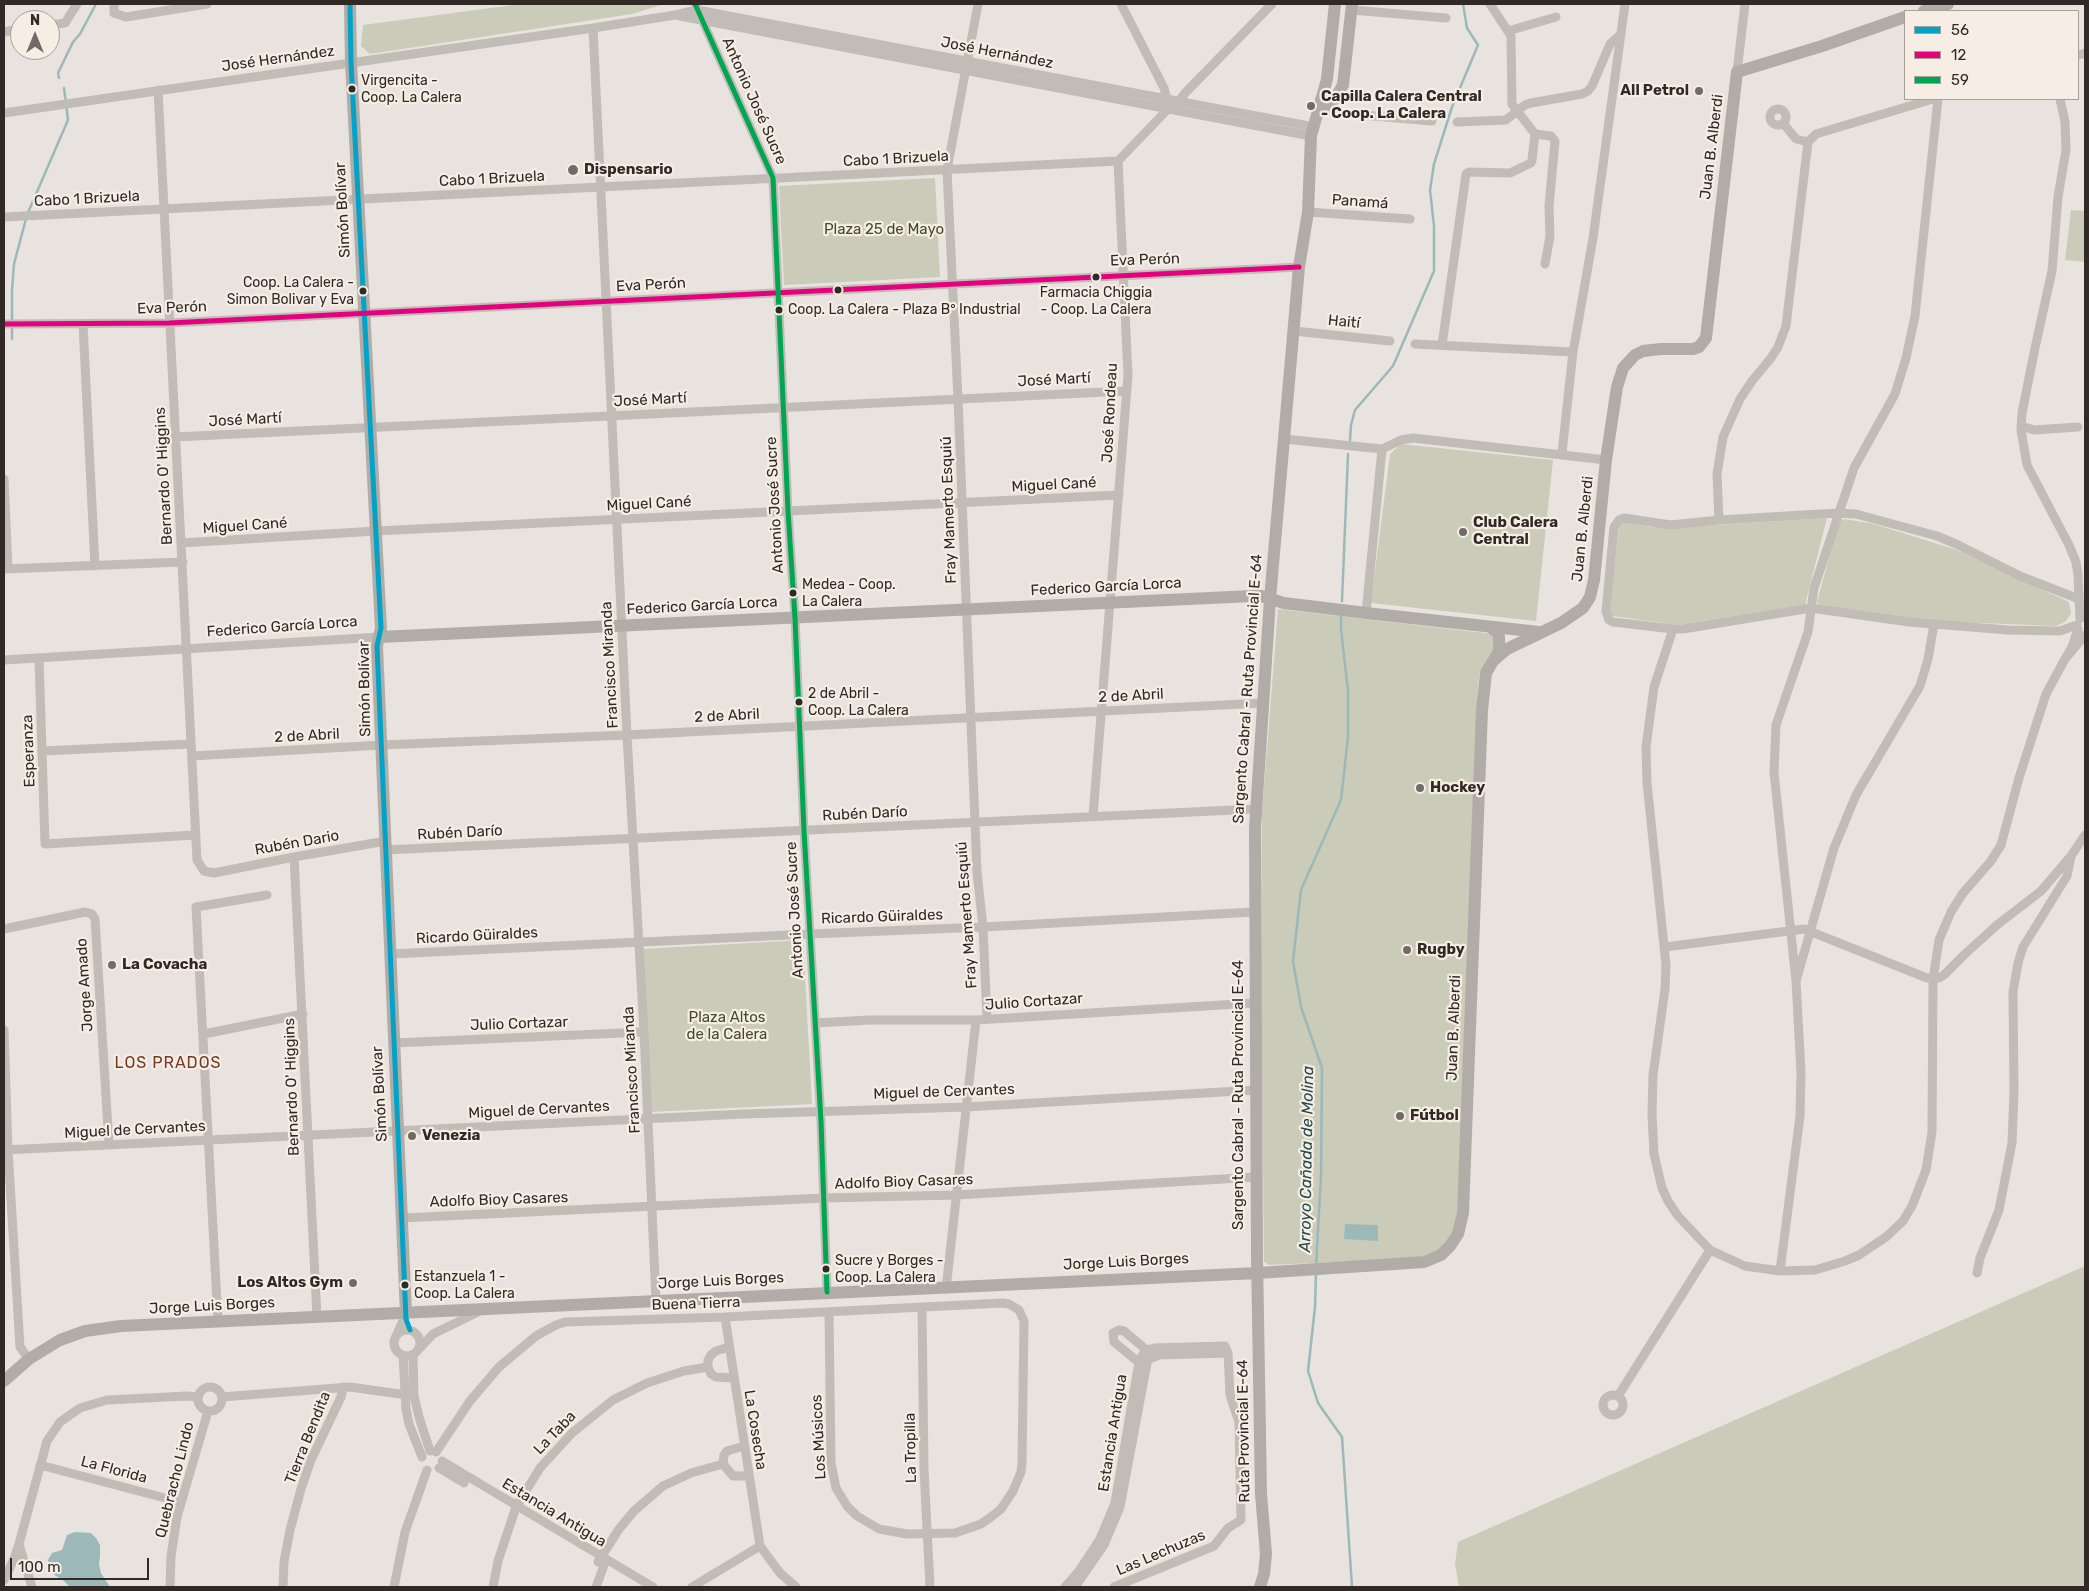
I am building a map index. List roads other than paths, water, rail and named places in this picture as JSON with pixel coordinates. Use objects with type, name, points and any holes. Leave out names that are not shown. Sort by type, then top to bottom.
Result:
[{"type":"street","points":[[60,24],[65,23],[77,4]]},
{"type":"street","points":[[114,9],[126,17],[207,4]]},
{"type":"street","name":"Simón Bolívar","points":[[350,4],[351,63],[360,199],[381,628],[377,646],[406,1314],[410,1330]]},
{"type":"street","name":"Fray Mamerto Esquiú","points":[[978,4],[947,170],[977,872],[983,928],[987,1018]]},
{"type":"street","points":[[1122,4],[1164,88],[1168,104]]},
{"type":"street","points":[[1178,102],[1272,4]]},
{"type":"street","name":"Sargento Cabral - Ruta Provincial E-64","points":[[1258,1273],[1254,1003],[1256,809],[1270,599],[1299,268],[1308,212],[1312,131],[1329,68],[1335,4]]},
{"type":"street","points":[[1490,4],[1508,31],[1512,41],[1512,104],[1535,134],[1551,136],[1555,141],[1549,206],[1550,236],[1545,264]]},
{"type":"street","points":[[1562,454],[1573,352],[1593,238],[1625,4]]},
{"type":"street","name":"Juan B. Alberdi","points":[[1450,1246],[1461,1226],[1463,1214],[1482,710],[1485,678],[1493,661],[1507,649],[1561,623],[1578,612],[1590,597],[1594,580],[1606,460],[1617,387],[1623,368],[1635,355],[1651,349],[1692,349],[1699,347],[1706,338],[1745,4]]},
{"type":"street","points":[[1927,10],[1948,4]]},
{"type":"street","name":"José Hernández","points":[[4,113],[592,28],[675,15],[696,7],[801,34],[965,71],[1168,104],[1312,131]]},
{"type":"street","name":"Antonio José Sucre","points":[[696,7],[773,178],[804,831],[820,1112],[827,1292]]},
{"type":"street","points":[[1319,110],[1335,99],[1343,85],[1352,7],[1446,18]]},
{"type":"street","name":"José Hernández","points":[[675,15],[968,61],[1168,104]]},
{"type":"street","points":[[1508,31],[1556,17]]},
{"type":"street","points":[[1737,72],[1822,46],[1904,17]]},
{"type":"street","name":"Francisco Miranda","points":[[592,28],[627,735],[653,1208],[656,1301]]},
{"type":"street","points":[[1457,122],[1506,120],[1518,112],[1524,105],[1582,94],[1588,91],[1592,86],[1610,44],[1621,34]]},
{"type":"street","name":"Bernardo O' Higgins","points":[[158,90],[183,562],[195,835],[197,860],[204,871],[214,873]]},
{"type":"street","points":[[1719,520],[1716,490],[1723,437],[1740,399],[1778,348],[1786,326],[1808,142],[1816,134],[1930,100]]},
{"type":"street","points":[[1780,1271],[1800,1116],[1800,1072],[1796,982],[1774,772],[1774,734],[1778,717],[1808,632],[1814,588],[1838,513],[1859,456],[1895,394],[1906,358],[1914,316],[1938,100]]},
{"type":"street","points":[[1673,629],[1654,687],[1646,747],[1647,783],[1665,947],[1666,989],[1652,1098],[1654,1154],[1662,1188],[1668,1201],[1678,1216],[1710,1250],[1745,1266],[1780,1271],[1815,1270],[1859,1255],[1886,1237],[1903,1221],[1912,1206],[1926,1170],[1932,1132],[1933,979],[1939,940],[1951,912],[1963,893],[1992,861],[2001,845],[2019,778],[2046,694],[2082,625],[2078,575],[2073,554],[2027,464],[2023,447],[2022,426],[2035,348],[2052,271],[2058,197],[2066,150],[2065,122],[2060,100]]},
{"type":"street","points":[[1118,161],[1168,104],[1178,102],[1312,131]]},
{"type":"street","points":[[1319,110],[1432,121]]},
{"type":"street","points":[[1783,123],[1796,139],[1808,142]]},
{"type":"street","points":[[1442,346],[1466,174],[1469,172],[1510,173],[1531,163],[1535,134]]},
{"type":"street","name":"Cabo 1 Brizuela","points":[[4,216],[1118,161]]},
{"type":"street","name":"José Rondeau","points":[[1093,816],[1128,369],[1118,161]]},
{"type":"street","name":"Panamá","points":[[1308,212],[1410,220]]},
{"type":"street","name":"Eva Perón","points":[[4,324],[169,322],[1299,268]]},
{"type":"street","points":[[82,324],[95,566]]},
{"type":"street","name":"Haití","points":[[1294,331],[1390,341]]},
{"type":"street","points":[[1415,344],[1573,352]]},
{"type":"street","name":"José Martí","points":[[175,437],[1126,391]]},
{"type":"street","points":[[2022,426],[2034,430],[2078,427]]},
{"type":"street","points":[[1284,439],[1382,449],[1401,440],[1413,438],[1606,460]]},
{"type":"street","points":[[1366,613],[1382,449]]},
{"type":"street","points":[[4,479],[6,569],[183,562]]},
{"type":"street","name":"Miguel Cané","points":[[181,543],[376,531],[1119,495]]},
{"type":"street","points":[[2079,599],[2020,576],[1937,536],[1873,518],[1838,513],[1664,525],[1624,518],[1619,520],[1614,527],[1606,616],[1613,622],[1683,629],[1811,608],[1934,624],[2060,631],[2082,625]]},
{"type":"street","name":"Federico García Lorca","points":[[4,660],[380,637],[1252,596],[1284,603],[1540,632]]},
{"type":"street","points":[[1796,982],[1839,834],[1856,795],[1920,686],[1928,659],[1934,624]]},
{"type":"street","points":[[1490,627],[1498,633],[1500,643],[1499,651],[1493,661]]},
{"type":"street","name":"Esperanza","points":[[39,659],[45,844],[195,835]]},
{"type":"street","name":"2 de Abril","points":[[192,756],[382,745],[799,727],[1263,703]]},
{"type":"street","points":[[42,751],[191,744]]},
{"type":"street","name":"Rubén Darío","points":[[385,846],[633,839],[1256,809]]},
{"type":"street","points":[[1665,947],[1790,929],[1811,931],[1933,979],[1944,976],[1997,925],[2041,891],[2071,856],[2085,835]]},
{"type":"street","name":"Rubén Dario","points":[[214,873],[294,857],[385,846]]},
{"type":"street","points":[[1977,1273],[1980,1258],[1999,1210],[2012,1143],[2014,1094],[2013,992],[2016,970],[2023,947],[2067,876],[2071,856]]},
{"type":"street","name":"Bernardo O' Higgins","points":[[294,857],[317,1317]]},
{"type":"street","points":[[218,1322],[196,907],[267,895]]},
{"type":"street","name":"Jorge Amado","points":[[4,929],[85,912],[92,914],[95,919],[109,1145]]},
{"type":"street","name":"Ricardo Güiraldes","points":[[390,954],[810,934],[983,928],[1254,912]]},
{"type":"street","name":"Julio Cortazar","points":[[815,1023],[869,1020],[976,1020],[1254,1003]]},
{"type":"street","points":[[204,1034],[303,1014]]},
{"type":"street","points":[[946,1289],[976,1020]]},
{"type":"street","points":[[4,1030],[6,1150],[20,1347],[29,1359]]},
{"type":"street","name":"Julio Cortazar","points":[[394,1043],[644,1032]]},
{"type":"street","name":"Miguel de Cervantes","points":[[6,1150],[648,1119],[966,1107],[1256,1090]]},
{"type":"street","name":"Adolfo Bioy Casares","points":[[402,1218],[653,1208],[824,1198],[957,1195],[1256,1177]]},
{"type":"street","name":"Jorge Luis Borges","points":[[4,1380],[29,1359],[60,1340],[85,1331],[121,1326],[406,1314],[827,1292],[946,1289],[1139,1277],[1258,1273],[1424,1262],[1441,1255],[1450,1246]]},
{"type":"street","points":[[1618,1396],[1710,1250]]},
{"type":"street","name":"Ruta Provincial E-64","points":[[1258,1273],[1261,1485],[1266,1554],[1264,1574],[1260,1587]]},
{"type":"street","name":"Buena Tierra","points":[[433,1451],[470,1401],[499,1367],[536,1336],[564,1322],[725,1317],[1003,1303],[1014,1306]]},
{"type":"street","name":"Los Músicos","points":[[829,1312],[831,1463],[836,1488],[840,1497],[857,1516],[879,1529],[907,1534],[928,1535],[955,1533],[981,1524],[1001,1509],[1018,1481],[1023,1453],[1024,1321],[1022,1314],[1014,1306]]},
{"type":"street","name":"La Tropilla","points":[[922,1308],[924,1469],[930,1587]]},
{"type":"street","points":[[403,1355],[416,1352],[433,1334],[482,1310]]},
{"type":"street","name":"Simón Bolívar","points":[[396,1336],[406,1314]]},
{"type":"street","name":"La Cosecha","points":[[725,1317],[760,1546],[780,1573],[796,1587]]},
{"type":"street","points":[[408,1367],[416,1352],[420,1337],[410,1330],[402,1330],[396,1336],[394,1345],[399,1353],[403,1355],[408,1367],[409,1424],[422,1457],[423,1466],[427,1470],[433,1471],[440,1465],[440,1456],[433,1451],[409,1395]]},
{"type":"street","points":[[1142,1366],[1114,1342],[1113,1333],[1119,1330],[1124,1331],[1149,1353]]},
{"type":"street","points":[[729,1347],[716,1351],[711,1355],[708,1360],[708,1367],[711,1374],[716,1377],[733,1378]]},
{"type":"street","name":"Las Lechuzas","points":[[1114,1587],[1214,1546],[1228,1528],[1241,1520],[1239,1422],[1229,1389],[1227,1349],[1149,1353]]},
{"type":"street","name":"Estancia Antigua","points":[[1071,1586],[1100,1539],[1116,1503],[1142,1366],[1149,1353]]},
{"type":"street","name":"La Taba","points":[[493,1587],[498,1561],[515,1509],[540,1468],[572,1433],[613,1400],[647,1383],[684,1371],[708,1367]]},
{"type":"street","points":[[212,1387],[218,1390],[222,1397],[218,1408],[208,1411],[201,1407],[197,1397],[201,1390],[212,1387]]},
{"type":"street","points":[[222,1397],[343,1387],[365,1388],[409,1395]]},
{"type":"street","name":"Tierra Bendita","points":[[283,1587],[286,1553],[296,1506],[311,1460],[341,1397],[343,1387]]},
{"type":"street","points":[[4,1580],[19,1544],[40,1465],[52,1432],[60,1422],[80,1408],[108,1400],[197,1397]]},
{"type":"street","name":"Quebracho Lindo","points":[[170,1587],[172,1549],[180,1502],[208,1411]]},
{"type":"street","points":[[744,1446],[727,1451],[724,1455],[724,1464],[733,1476],[748,1476]]},
{"type":"street","points":[[422,1457],[425,1453],[433,1451]]},
{"type":"street","points":[[596,1587],[602,1561],[634,1511],[663,1486],[691,1473],[724,1464]]},
{"type":"street","name":"La Florida","points":[[40,1465],[180,1502]]},
{"type":"street","name":"Estancia Antigua","points":[[440,1465],[602,1561],[641,1587]]},
{"type":"street","points":[[394,1587],[405,1532],[427,1470]]},
{"type":"street","points":[[19,1544],[32,1587]]},
{"type":"street","points":[[692,1587],[760,1546]]},
{"type":"street","name":"Estancia Antigua","points":[[602,1561],[653,1587]]},
{"type":"water","points":[[1345,1224],[1378,1225],[1378,1241],[1344,1239]]},
{"type":"water","points":[[75,1532],[91,1533],[96,1538],[100,1545],[99,1564],[101,1573],[110,1587],[70,1587],[50,1572],[48,1560],[52,1553],[62,1550],[67,1535]]},
{"type":"waterway","points":[[59,78],[58,73],[73,42],[80,34],[96,4]]},
{"type":"waterway","name":"Arroyo Cañada de Molina","points":[[1350,440],[1355,410],[1393,366],[1434,271],[1434,226],[1430,190],[1434,164],[1452,107],[1478,45],[1467,28],[1463,4]]},
{"type":"waterway","points":[[12,339],[14,264],[27,215],[68,120],[64,88]]},
{"type":"waterway","name":"Arroyo Cañada de Molina","points":[[1342,601],[1348,454]]},
{"type":"waterway","name":"Arroyo Cañada de Molina","points":[[1316,1266],[1321,1176],[1322,1068],[1301,1007],[1293,961],[1301,890],[1341,800],[1348,737],[1348,691],[1341,614]]},
{"type":"waterway","name":"Arroyo Cañada de Molina","points":[[1316,1274],[1315,1307],[1308,1371],[1318,1403],[1342,1437],[1352,1587]]},
{"type":"place","name":"Virgencita - Coop. La Calera","points":[[352,89]]},
{"type":"place","name":"All Petrol","points":[[1699,91]]},
{"type":"place","name":"Capilla Calera Central - Coop. La Calera","points":[[1311,106]]},
{"type":"place","name":"Dispensario","points":[[573,170]]},
{"type":"place","name":"Farmacia Chiggia - Coop. La Calera","points":[[1096,277]]},
{"type":"place","name":"Coop. La Calera - Simon Bolivar y Eva","points":[[363,291]]},
{"type":"place","name":"Coop. La Calera - Plaza B° Industrial","points":[[779,310]]},
{"type":"place","name":"Club Calera Central","points":[[1463,532]]},
{"type":"place","name":"Medea - Coop. La Calera","points":[[793,593]]},
{"type":"place","name":"2 de Abril - Coop. La Calera","points":[[799,702]]},
{"type":"place","name":"Hockey","points":[[1420,788]]},
{"type":"place","name":"Rugby","points":[[1407,950]]},
{"type":"place","name":"La Covacha","points":[[112,965]]},
{"type":"place","name":"Fútbol","points":[[1400,1116]]},
{"type":"place","name":"Venezia","points":[[412,1136]]},
{"type":"place","name":"Sucre y Borges - Coop. La Calera","points":[[826,1269]]},
{"type":"place","name":"Los Altos Gym","points":[[353,1283]]},
{"type":"place","name":"Estanzuela 1 - Coop. La Calera","points":[[405,1285]]},
{"type":"district","name":"LOS PRADOS","points":[[168,1063]]},
{"type":"park label","name":"Plaza 25 de Mayo","points":[[884,230]]},
{"type":"park label","name":"Plaza Altos de la Calera","points":[[727,1026]]}]
